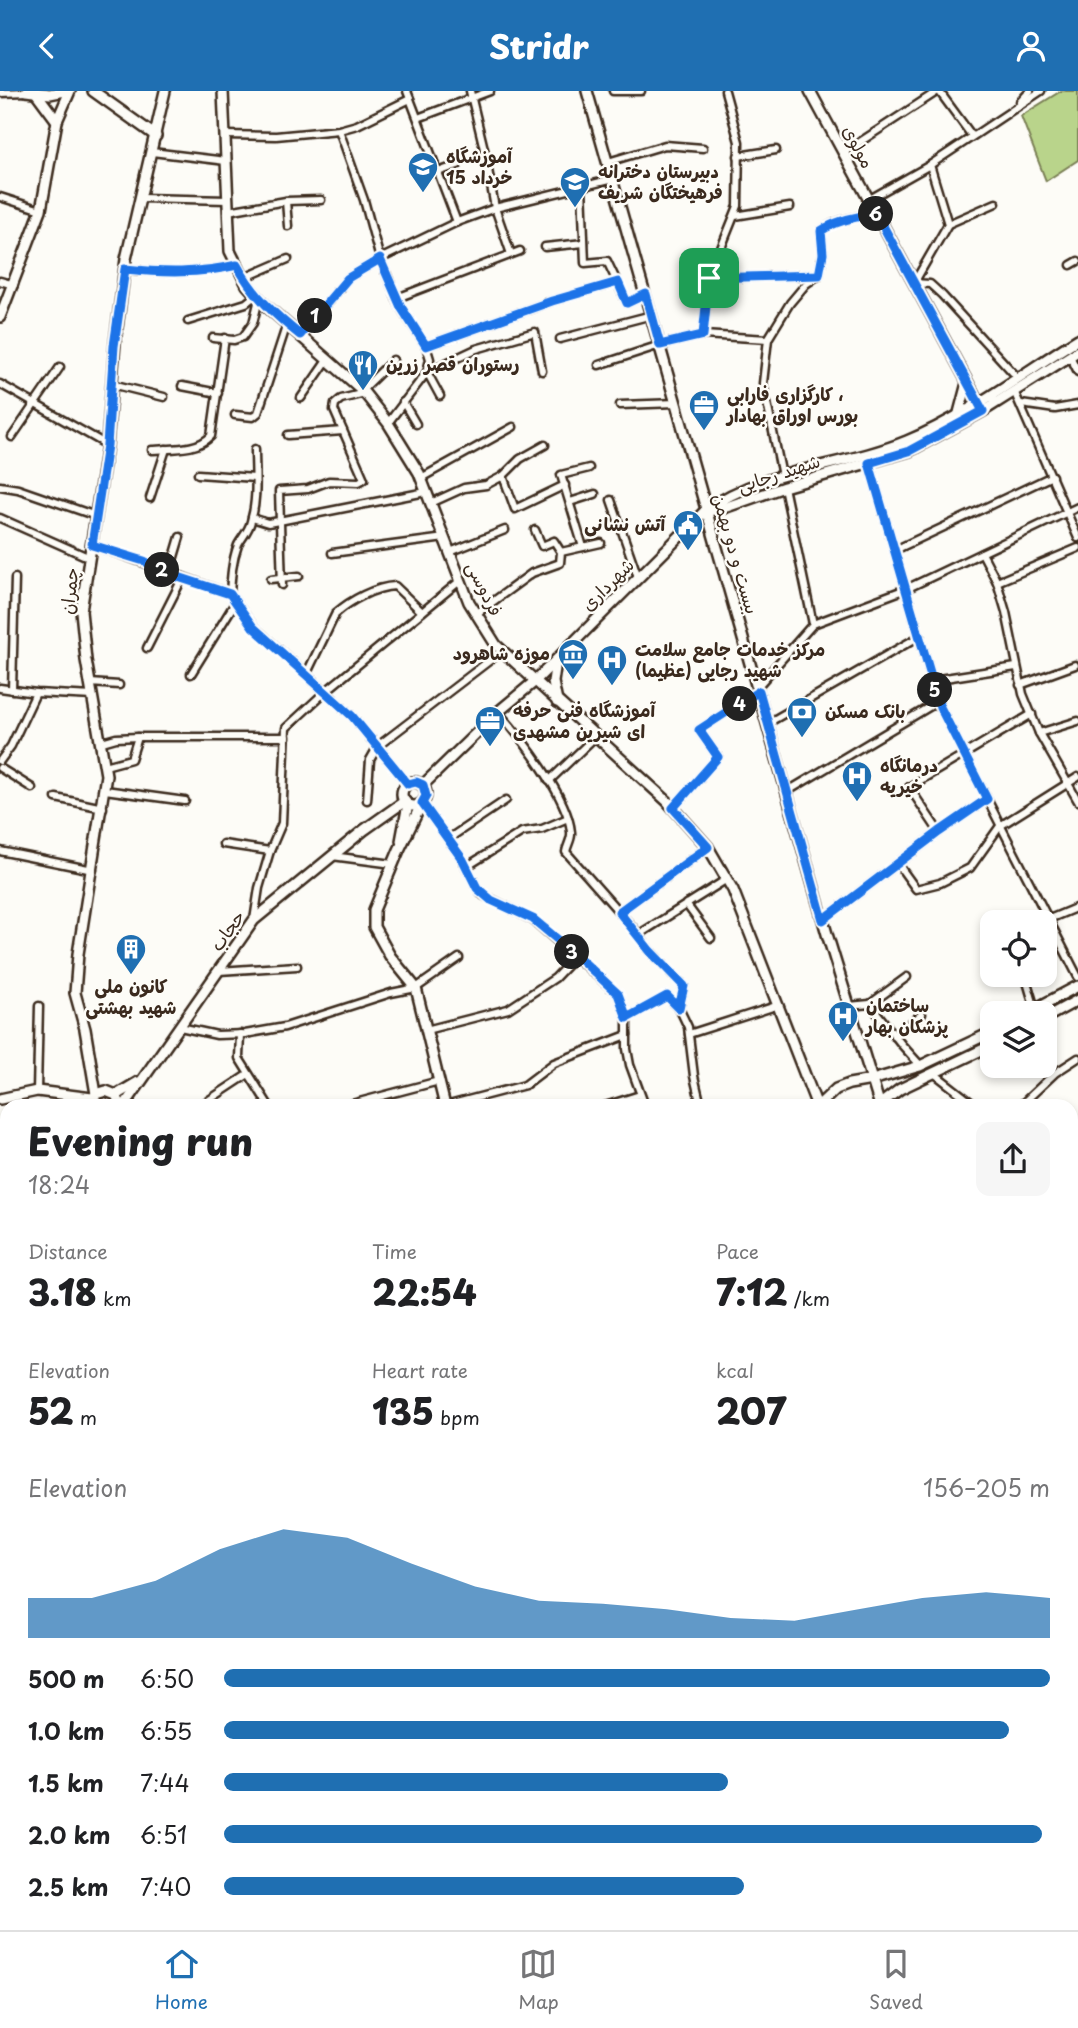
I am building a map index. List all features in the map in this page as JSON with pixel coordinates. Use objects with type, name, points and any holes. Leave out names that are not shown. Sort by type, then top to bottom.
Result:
[{"type":"street","points":[[0,317],[41,210],[57,121],[67,91],[37,94],[26,91],[0,93],[2,91]]},
{"type":"street","points":[[93,91],[156,136]]},
{"type":"street","name":"چمران","points":[[90,1099],[85,1029],[75,993],[78,954],[106,790],[102,742],[90,683],[81,611],[107,445],[125,269],[165,91]]},
{"type":"street","name":"فردوسی","points":[[223,91],[230,251],[244,278],[258,297],[364,391],[388,423],[421,478],[469,602],[502,651],[673,808],[708,847],[733,890],[814,1099]]},
{"type":"street","points":[[407,91],[457,222]]},
{"type":"street","points":[[418,118],[471,95],[490,91]]},
{"type":"street","name":"بیست و دو بهمن","points":[[587,91],[677,403],[705,512],[877,1099]]},
{"type":"street","points":[[613,91],[641,91]]},
{"type":"street","points":[[703,335],[709,278],[738,206],[739,142],[724,91]]},
{"type":"street","name":"مولوی","points":[[810,91],[983,411]]},
{"type":"street","points":[[844,153],[939,91],[972,136]]},
{"type":"street","points":[[1014,109],[1030,91]]},
{"type":"street","points":[[868,200],[930,165],[1041,91]]},
{"type":"street","points":[[37,94],[57,121]]},
{"type":"street","points":[[471,95],[495,208],[511,254]]},
{"type":"street","points":[[225,135],[276,136],[339,130],[357,125],[410,99]]},
{"type":"street","points":[[339,130],[364,200],[380,259],[397,299],[426,346],[430,359],[427,372],[388,423]]},
{"type":"street","points":[[608,162],[665,145],[704,148]]},
{"type":"street","points":[[738,156],[776,150]]},
{"type":"street","points":[[152,152],[226,161]]},
{"type":"street","points":[[438,172],[458,165]]},
{"type":"street","points":[[930,165],[948,225]]},
{"type":"street","points":[[300,335],[348,278],[380,259],[457,222],[495,208],[614,179]]},
{"type":"street","points":[[582,186],[585,263],[607,261],[627,303],[646,294]]},
{"type":"street","points":[[0,197],[41,210]]},
{"type":"street","points":[[141,198],[228,200]]},
{"type":"street","points":[[229,211],[286,201],[321,200]]},
{"type":"street","points":[[286,201],[288,226]]},
{"type":"street","points":[[996,203],[948,225],[914,283],[930,284],[1017,377]]},
{"type":"street","points":[[735,216],[790,207]]},
{"type":"street","points":[[782,476],[763,383],[768,339],[790,303],[806,284],[819,275],[823,254],[821,231],[827,226],[848,219],[876,213]]},
{"type":"street","points":[[545,247],[584,243]]},
{"type":"street","points":[[397,299],[520,251]]},
{"type":"street","points":[[244,278],[288,259]]},
{"type":"street","points":[[125,269],[164,273],[212,271],[237,265]]},
{"type":"street","points":[[709,278],[819,275]]},
{"type":"street","points":[[0,281],[13,285]]},
{"type":"street","points":[[426,346],[552,301],[618,282]]},
{"type":"street","points":[[188,320],[258,297]]},
{"type":"street","points":[[213,338],[243,337],[253,323],[258,297]]},
{"type":"street","points":[[560,339],[652,316]]},
{"type":"street","points":[[235,415],[253,417],[258,413],[287,324]]},
{"type":"street","points":[[427,372],[476,349],[535,332],[542,371]]},
{"type":"street","points":[[599,365],[660,345],[703,335],[768,339]]},
{"type":"street","points":[[152,450],[204,444],[211,436],[225,338]]},
{"type":"street","name":"شهید رجایی","points":[[705,512],[721,500],[782,476],[906,442],[978,402],[1078,339]]},
{"type":"street","points":[[1074,353],[1078,372]]},
{"type":"street","name":"شهید رجایی","points":[[705,512],[909,451],[983,411],[1074,353]]},
{"type":"street","points":[[301,398],[328,359]]},
{"type":"street","points":[[282,582],[279,491],[308,489],[329,481],[359,482],[364,479],[334,410],[335,404],[341,399],[364,391],[393,360]]},
{"type":"street","points":[[12,437],[60,367]]},
{"type":"street","points":[[427,372],[440,396]]},
{"type":"street","points":[[959,413],[967,381]]},
{"type":"street","points":[[0,384],[107,445]]},
{"type":"street","points":[[112,384],[164,397]]},
{"type":"street","points":[[182,386],[218,393]]},
{"type":"street","points":[[1014,391],[1078,538]]},
{"type":"street","points":[[403,402],[416,423]]},
{"type":"street","points":[[620,405],[677,403]]},
{"type":"street","points":[[1021,404],[1055,409],[1078,405]]},
{"type":"street","points":[[421,478],[513,427]]},
{"type":"street","points":[[288,435],[343,431]]},
{"type":"street","points":[[431,503],[464,488],[486,485],[503,476],[520,459],[545,445]]},
{"type":"street","points":[[150,498],[166,449]]},
{"type":"street","points":[[255,449],[252,518],[232,562],[230,594],[253,627],[326,691],[378,746],[408,784],[399,850]]},
{"type":"street","points":[[869,463],[939,701],[1040,910]]},
{"type":"street","points":[[583,547],[561,475],[589,468]]},
{"type":"street","points":[[198,474],[255,478]]},
{"type":"street","points":[[503,476],[514,509],[565,485]]},
{"type":"street","points":[[895,550],[1052,476]]},
{"type":"street","points":[[0,486],[18,489],[96,516]]},
{"type":"street","points":[[784,487],[813,624]]},
{"type":"street","points":[[252,518],[268,523],[426,492]]},
{"type":"street","points":[[569,502],[595,494]]},
{"type":"street","points":[[611,500],[638,577]]},
{"type":"street","points":[[673,808],[718,757],[699,730],[758,689],[813,624],[906,589],[1078,507]]},
{"type":"street","name":"شهرداری","points":[[534,682],[705,512]]},
{"type":"street","points":[[0,518],[90,558]]},
{"type":"street","points":[[450,552],[505,530]]},
{"type":"street","points":[[476,614],[532,573],[560,563],[561,552],[554,541],[542,546],[535,530]]},
{"type":"street","points":[[169,574],[180,537]]},
{"type":"street","points":[[332,553],[445,538]]},
{"type":"street","points":[[561,552],[601,543]]},
{"type":"street","points":[[92,545],[144,561],[169,574],[230,594]]},
{"type":"street","points":[[997,582],[1078,548]]},
{"type":"street","points":[[982,553],[997,582],[1007,617],[1020,685],[1039,733],[1078,801]]},
{"type":"street","points":[[271,579],[282,582],[299,576]]},
{"type":"street","points":[[147,648],[183,577]]},
{"type":"street","points":[[12,690],[15,578]]},
{"type":"street","points":[[254,920],[259,888],[282,823],[286,729],[326,691],[461,580]]},
{"type":"street","points":[[306,675],[336,613],[345,605],[387,586],[395,586],[422,612]]},
{"type":"street","points":[[191,674],[235,603]]},
{"type":"street","points":[[768,723],[919,636]]},
{"type":"street","points":[[367,800],[370,760],[378,746],[502,651]]},
{"type":"street","points":[[557,659],[553,681],[557,703]]},
{"type":"street","points":[[1020,685],[1075,665]]},
{"type":"street","points":[[932,680],[1016,667]]},
{"type":"street","points":[[423,785],[498,712],[534,682]]},
{"type":"street","points":[[90,683],[118,685]]},
{"type":"street","points":[[0,688],[93,697]]},
{"type":"street","points":[[0,761],[11,745],[36,693]]},
{"type":"street","points":[[788,790],[939,701]]},
{"type":"street","points":[[498,712],[526,743],[565,810],[572,833],[566,852],[650,951],[684,986],[679,1008]]},
{"type":"street","points":[[939,832],[909,787],[1032,714]]},
{"type":"street","points":[[1039,733],[1078,721]]},
{"type":"street","points":[[102,742],[138,737],[286,737]]},
{"type":"street","points":[[105,766],[131,759],[138,737]]},
{"type":"street","points":[[549,781],[595,737]]},
{"type":"street","points":[[0,768],[32,788]]},
{"type":"street","points":[[898,864],[916,889],[940,883],[970,868],[1000,826],[1078,777]]},
{"type":"street","points":[[408,784],[416,782],[423,785]]},
{"type":"street","points":[[423,785],[426,796],[399,850],[374,910],[374,927],[390,956],[416,988],[443,1099]]},
{"type":"street","points":[[106,790],[184,801]]},
{"type":"street","points":[[57,799],[103,808]]},
{"type":"street","points":[[823,920],[987,799]]},
{"type":"street","points":[[405,800],[415,806],[422,803]]},
{"type":"street","name":"حجاب","points":[[128,1099],[254,920],[405,800]]},
{"type":"street","points":[[449,839],[506,800]]},
{"type":"street","points":[[422,803],[449,839],[483,895],[533,919],[618,994],[627,1018],[630,1065],[642,1099]]},
{"type":"street","points":[[466,867],[522,832],[542,829],[568,818]]},
{"type":"street","points":[[223,844],[270,851]]},
{"type":"street","points":[[619,912],[708,847]]},
{"type":"street","points":[[0,851],[93,870]]},
{"type":"street","points":[[332,856],[393,864]]},
{"type":"street","points":[[638,935],[727,879]]},
{"type":"street","points":[[686,904],[711,938]]},
{"type":"street","points":[[1057,916],[1078,907]]},
{"type":"street","points":[[1057,941],[1078,977]]},
{"type":"street","points":[[426,1030],[508,1009],[555,978],[576,955]]},
{"type":"street","points":[[180,1027],[217,1035],[285,1027],[391,993],[416,988],[458,958]]},
{"type":"street","points":[[219,971],[297,966]]},
{"type":"street","points":[[849,1006],[870,1004],[907,977]]},
{"type":"street","points":[[1050,1001],[1078,986]]},
{"type":"street","points":[[627,1018],[667,996],[679,1008],[688,1027],[699,1099]]},
{"type":"street","points":[[1057,1011],[1078,1000]]},
{"type":"street","points":[[870,1004],[921,1066]]},
{"type":"street","points":[[689,1034],[779,1005]]},
{"type":"street","points":[[37,1091],[39,1006]]},
{"type":"street","points":[[894,1036],[922,1014]]},
{"type":"street","points":[[240,1034],[239,1058],[264,1099]]},
{"type":"street","points":[[472,1099],[525,1085],[554,1063],[627,1035]]},
{"type":"street","points":[[825,1099],[836,1089],[921,1066],[980,1038]]},
{"type":"street","points":[[887,1099],[900,1089],[980,1051]]},
{"type":"street","points":[[1027,1099],[1055,1073],[1078,1058]]},
{"type":"street","points":[[935,1074],[967,1099]]},
{"type":"street","points":[[211,1099],[247,1075]]},
{"type":"street","points":[[116,1095],[145,1077]]},
{"type":"street","points":[[371,1099],[439,1081]]},
{"type":"street","points":[[0,1099],[37,1091],[64,1093],[84,1099]]},
{"type":"street","points":[[93,1099],[106,1091],[119,1099]]},
{"type":"street","points":[[627,1099],[640,1095]]},
{"type":"green space","points":[[1061,91],[1078,91],[1078,160],[1046,181],[1021,116]]},
{"type":"place","name":"آموزشگاه 15 خرداد","points":[[423,194]]},
{"type":"place","name":"دبیرستان دخترانه فرهیختگان شریف","points":[[575,209]]},
{"type":"place","name":"رستوران قصر زرین","points":[[363,392]]},
{"type":"place","name":"کارگزاری فارابی ، بورس اوراق بهادار","points":[[704,432]]},
{"type":"place","name":"آتش نشانی","points":[[688,552]]},
{"type":"place","name":"موزه شاهرود","points":[[573,681]]},
{"type":"place","name":"مرکز خدمات جامع سلامت شهید رجایی (عظیما)","points":[[612,687]]},
{"type":"place","name":"بانک مسکن","points":[[802,739]]},
{"type":"place","name":"آموزشگاه فنی حرفه ای شیرین مشهدی","points":[[490,748]]},
{"type":"place","name":"درمانگاه خیریه","points":[[857,803]]},
{"type":"place","name":"کانون ملی شهید بهشتی","points":[[131,976]]},
{"type":"place","name":"ساختمان پزشکان بهار","points":[[843,1043]]},
{"type":"route","points":[[876,213],[983,411],[909,451],[869,463],[940,707],[987,799],[823,920],[759,691],[699,730],[718,757],[673,808],[708,847],[619,912],[650,951],[684,986],[679,1008],[667,996],[627,1018],[618,994],[576,955],[533,919],[483,895],[463,860],[422,803],[426,796],[423,785],[416,782],[408,784],[352,716],[253,627],[230,594],[169,574],[144,561],[92,545],[107,445],[114,346],[125,269],[164,273],[212,271],[237,265],[247,285],[264,305],[300,335],[348,278],[380,259],[401,307],[426,346],[552,301],[618,282],[627,303],[646,294],[660,345],[703,335],[709,278],[819,275],[823,254],[821,231],[827,226],[848,219],[876,213]]}]
